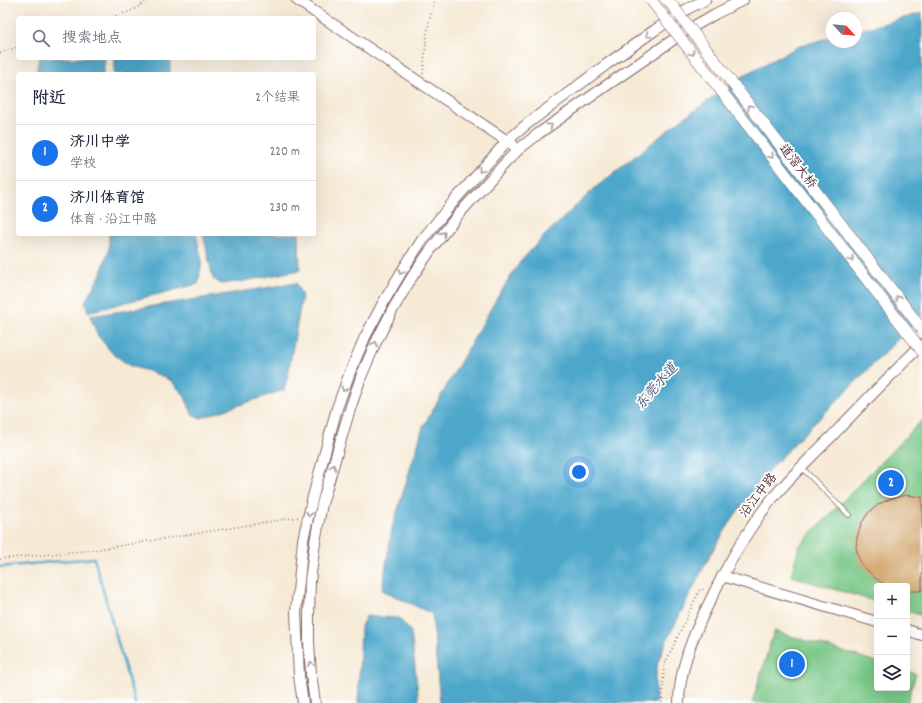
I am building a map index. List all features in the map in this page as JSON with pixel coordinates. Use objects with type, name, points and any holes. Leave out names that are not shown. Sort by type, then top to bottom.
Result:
[{"type":"main road","name":"道滘大桥","points":[[651,0],[922,351]]},
{"type":"main road","name":"道滘大桥","points":[[668,0],[922,329]]},
{"type":"street","points":[[297,0],[519,149]]},
{"type":"street","points":[[303,703],[299,676],[296,612],[303,540],[312,500],[337,408],[365,337],[383,303],[422,240],[507,141],[527,124],[655,30],[689,8],[705,0]]},
{"type":"street","points":[[315,703],[311,674],[308,614],[310,581],[322,504],[361,376],[393,309],[412,277],[432,248],[458,215],[519,149],[603,88],[686,31],[743,0]]},
{"type":"street","name":"沿江中路","points":[[680,703],[682,674],[688,652],[697,630],[722,576],[759,516],[801,467],[922,344]]},
{"type":"street","points":[[722,576],[874,621]]},
{"type":"street","points":[[910,631],[922,635]]},
{"type":"lane","points":[[801,467],[849,514]]},
{"type":"path","points":[[114,16],[133,10],[143,4],[146,0]]},
{"type":"path","points":[[422,84],[427,32],[435,0]]},
{"type":"path","points":[[0,53],[16,48]]},
{"type":"path","points":[[0,559],[93,550],[309,515]]},
{"type":"path","points":[[662,703],[664,666],[700,589],[714,592]]},
{"type":"green space","points":[[922,420],[922,616],[910,612],[910,583],[874,583],[874,601],[791,576],[799,546]]},
{"type":"green space","points":[[774,631],[874,661],[874,691],[910,691],[910,672],[916,674],[907,703],[752,703]]},
{"type":"water","name":"东莞水道","points":[[922,13],[922,315],[763,477],[735,515],[710,555],[665,644],[658,662],[655,682],[656,703],[440,703],[432,614],[382,590],[392,528],[423,427],[497,298],[520,262],[544,236],[595,188],[682,119],[751,71],[800,46],[826,39],[826,48],[862,48],[862,29]]},
{"type":"water","points":[[39,60],[105,60],[103,72],[36,72]]},
{"type":"water","points":[[115,60],[170,60],[170,72],[114,72]]},
{"type":"water","points":[[109,236],[196,236],[202,261],[198,284],[88,312],[85,301],[100,276],[109,249]]},
{"type":"water","points":[[203,236],[299,236],[300,270],[221,284],[213,279]]},
{"type":"water","points":[[296,283],[302,296],[288,376],[284,390],[201,418],[192,414],[184,395],[170,380],[151,372],[130,366],[112,353],[98,336],[90,316]]},
{"type":"water","points":[[366,616],[399,618],[411,632],[419,703],[358,703],[361,626]]},
{"type":"building","points":[[905,495],[922,497],[922,590],[919,591],[910,591],[910,583],[882,583],[862,565],[858,557],[856,547],[861,524],[868,513],[879,504]]},
{"type":"waterway","points":[[0,567],[94,558],[135,703]]},
{"type":"place","name":"济川体育馆","points":[[891,483]]},
{"type":"place","name":"济川中学","points":[[792,664]]}]
